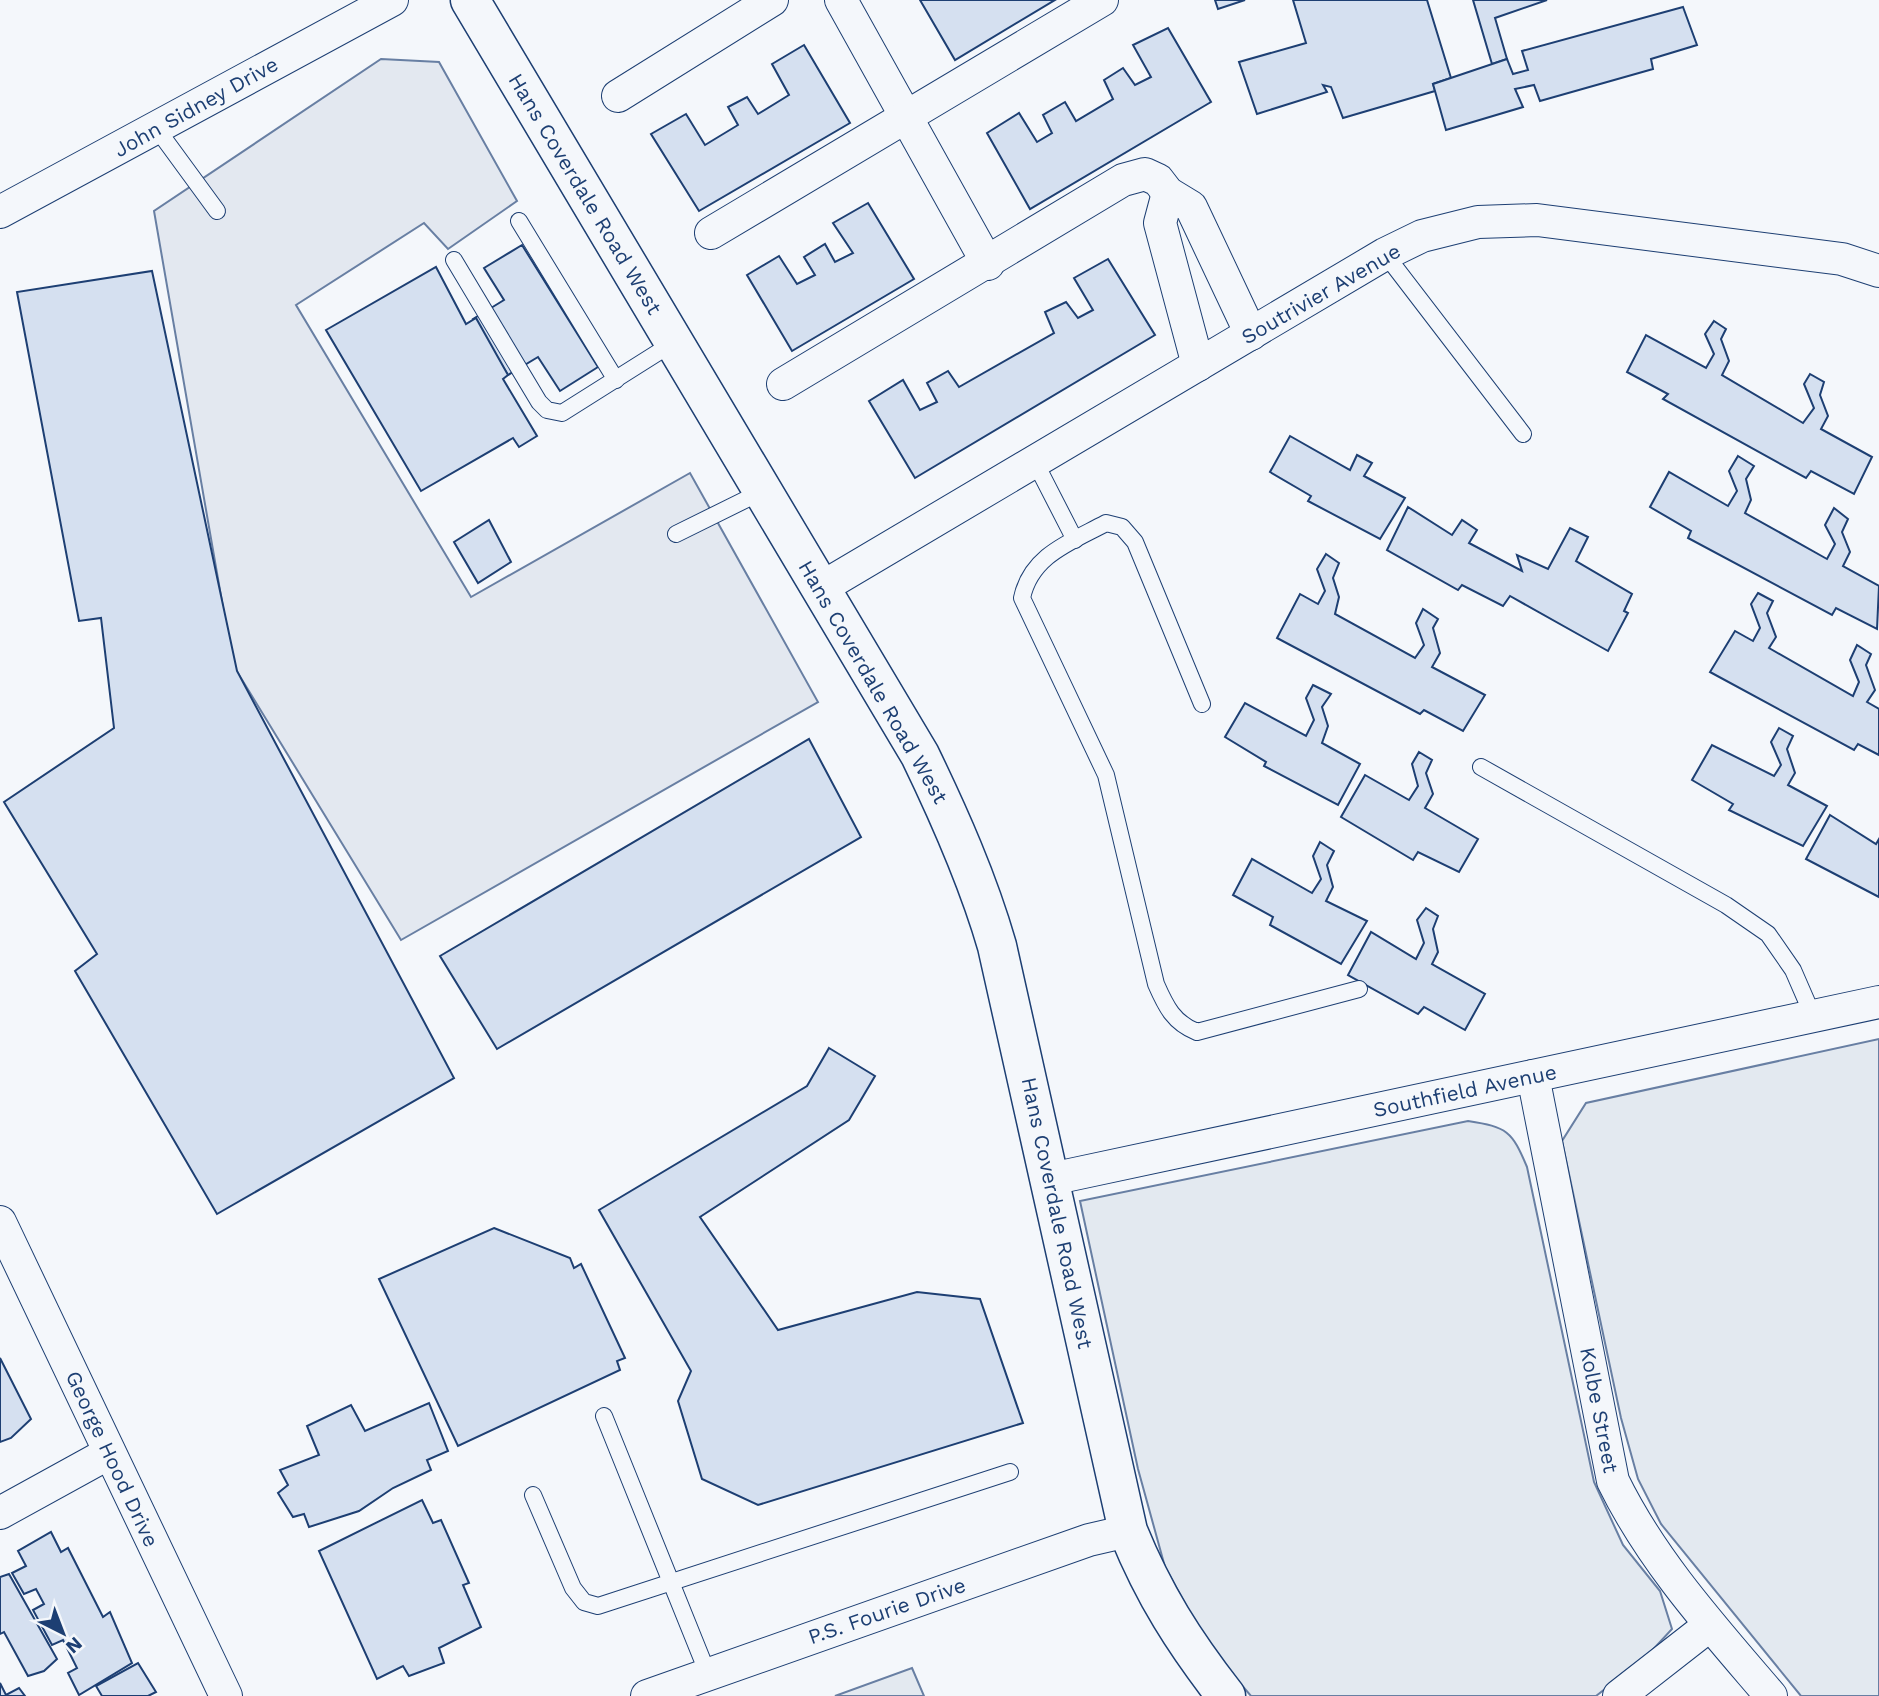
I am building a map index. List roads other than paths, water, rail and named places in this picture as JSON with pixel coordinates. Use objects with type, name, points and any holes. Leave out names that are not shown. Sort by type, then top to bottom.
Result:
[{"type":"street","name":"John Sidney Drive","points":[[0,212],[158,129],[392,0]]},
{"type":"street","name":"Hans Coverdale Road West","points":[[470,0],[920,755],[985,905],[1051,1179],[1128,1531],[1149,1583],[1184,1642],[1227,1696]]},
{"type":"street","points":[[618,96],[772,0]]},
{"type":"street","points":[[841,0],[988,264]]},
{"type":"street","points":[[711,233],[1102,0]]},
{"type":"street","points":[[783,384],[988,264],[1123,180],[1145,174],[1158,180],[1168,193],[1191,207],[1251,334]]},
{"type":"street","points":[[1168,193],[1160,223],[1198,365]]},
{"type":"street","name":"Soutrivier Avenue","points":[[821,588],[1385,254],[1422,236],[1478,222],[1537,220],[1842,259],[1879,271]]},
{"type":"street","name":"Southfield Avenue","points":[[1051,1179],[1879,1002]]},
{"type":"street","name":"Kolbe Street","points":[[1533,1076],[1613,1481],[1632,1520],[1710,1625],[1771,1696]]},
{"type":"street","name":"George Hood Drive","points":[[0,1222],[226,1696]]},
{"type":"street","points":[[0,1513],[108,1453]]},
{"type":"street","name":"P.S. Fourie Drive","points":[[659,1694],[1088,1540],[1128,1531]]},
{"type":"street","points":[[1619,1696],[1710,1625]]},
{"type":"lane","points":[[158,129],[217,211]]},
{"type":"lane","points":[[519,221],[616,380]]},
{"type":"lane","points":[[1385,254],[1523,434]]},
{"type":"lane","points":[[454,260],[539,402],[547,410],[562,413],[674,343]]},
{"type":"lane","points":[[1035,462],[1075,540]]},
{"type":"lane","points":[[676,534],[763,491]]},
{"type":"lane","points":[[1202,704],[1135,542],[1122,527],[1106,523],[1044,557],[1026,580],[1022,598],[1106,775],[1156,985],[1168,1010],[1182,1026],[1197,1032],[1359,989]]},
{"type":"lane","points":[[1481,767],[1726,905],[1768,934],[1793,970],[1813,1016]]},
{"type":"lane","points":[[604,1416],[708,1675]]},
{"type":"lane","points":[[533,1495],[573,1588],[584,1602],[598,1606],[1010,1472]]}]
